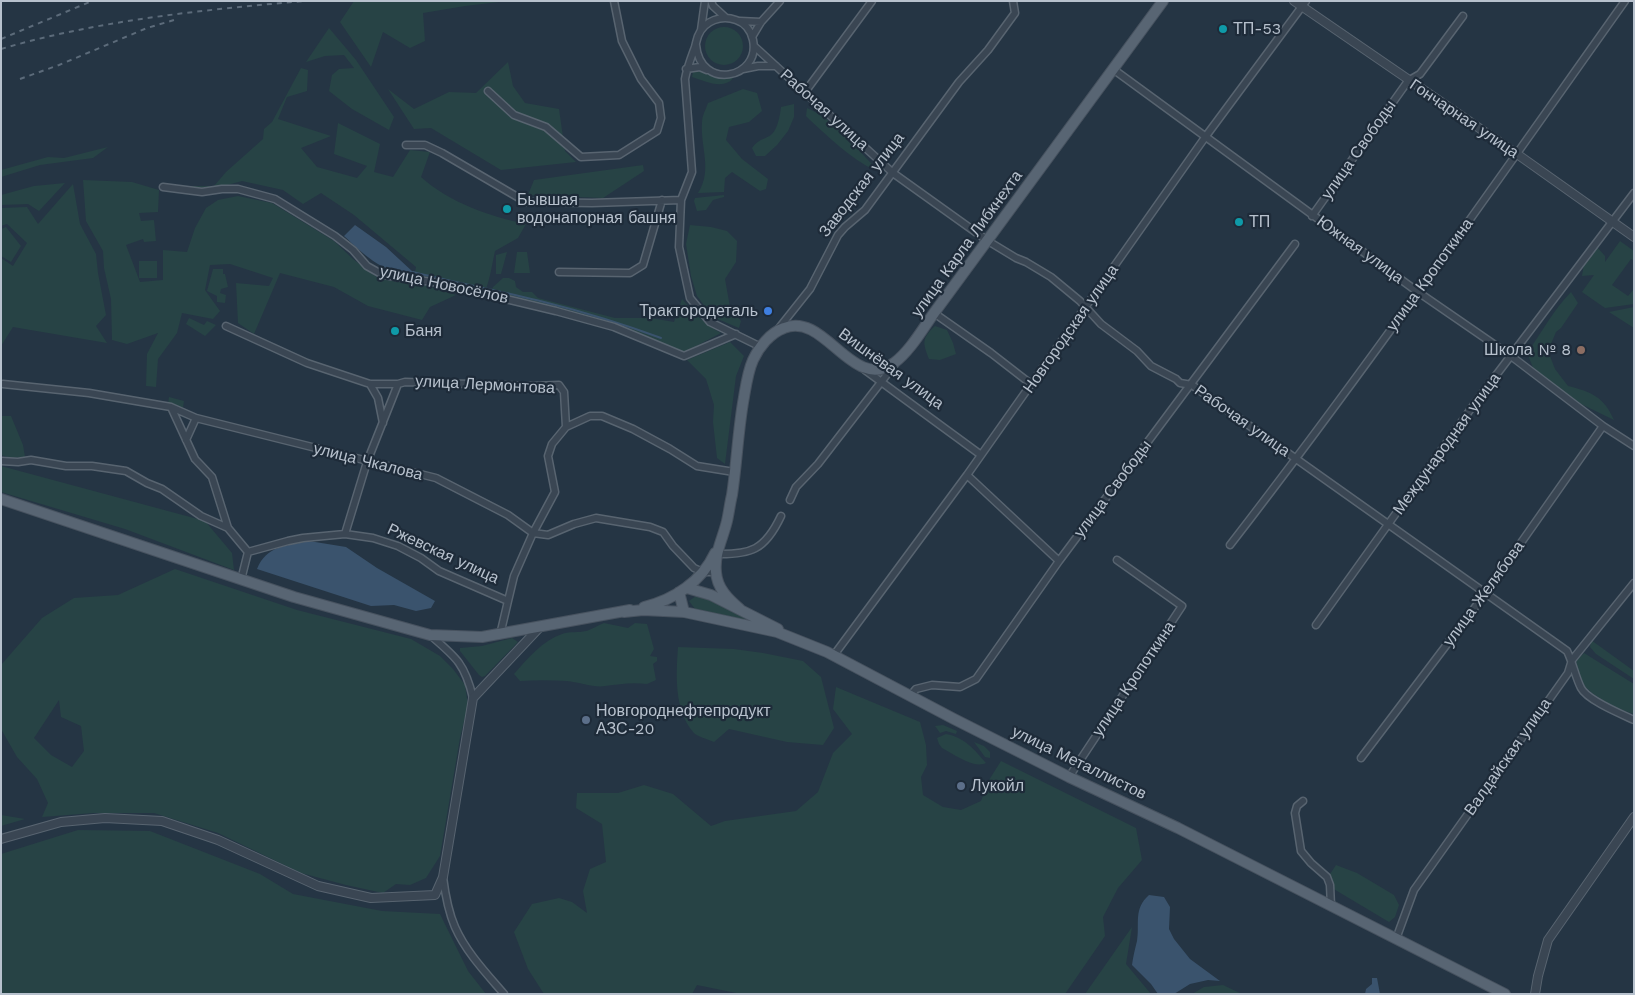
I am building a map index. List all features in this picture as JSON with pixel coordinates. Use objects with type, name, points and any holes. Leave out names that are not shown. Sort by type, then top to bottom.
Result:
[{"type":"main road","name":"улица Карла Либкнехта","points":[[899,359],[988,241],[1163,1]]},
{"type":"main road","name":"Вишнёвая улица","points":[[777,331],[790,326],[804,327],[811,330],[863,368]]},
{"type":"main road","name":"Заводская улица","points":[[716,554],[727,521],[746,383],[753,360],[761,347],[777,331]]},
{"type":"main road","points":[[863,368],[878,370],[890,366],[899,359]]},
{"type":"main road","points":[[1,498],[294,598],[430,634],[482,637],[500,635],[650,606],[683,590],[703,572],[716,554]]},
{"type":"main road","points":[[716,554],[716,572],[721,590],[740,609]]},
{"type":"main road","points":[[683,590],[711,595],[797,639]]},
{"type":"main road","points":[[683,590],[684,612]]},
{"type":"main road","name":"улица Металлистов","points":[[624,612],[643,610],[684,612],[777,632],[834,655],[1069,777],[1178,828],[1504,994]]},
{"type":"street","points":[[488,91],[514,115],[546,127],[581,158],[619,156],[657,131],[661,118],[659,103],[641,79],[622,41],[614,1]]},
{"type":"street","points":[[705,1],[701,30],[686,68],[685,79],[692,172],[681,200],[680,248],[690,298],[710,322],[761,347]]},
{"type":"street","points":[[711,1],[713,6],[725,18]]},
{"type":"street","points":[[752,37],[761,22],[780,1]]},
{"type":"street","points":[[805,92],[872,1]]},
{"type":"street","name":"Заводская улица","points":[[777,331],[810,289],[838,235],[845,226],[865,210],[959,82],[988,50],[1015,13],[1013,1]]},
{"type":"street","name":"Гончарная улица","points":[[1294,1],[1304,4],[1408,81],[1634,237]]},
{"type":"street","name":"улица Кропоткина","points":[[1230,545],[1297,459],[1625,1]]},
{"type":"street","name":"Новгородская улица","points":[[834,655],[967,475],[1206,136],[1304,4]]},
{"type":"street","name":"улица Свободы","points":[[1312,216],[1408,81],[1420,74],[1463,16]]},
{"type":"street","points":[[701,30],[714,20],[725,18],[761,22]]},
{"type":"street","points":[[686,68],[700,67],[726,76],[735,74],[743,69],[751,60],[754,46],[749,30],[738,20]]},
{"type":"street","points":[[696,45],[700,62],[707,70]]},
{"type":"street","name":"Рабочая улица","points":[[754,46],[893,173],[988,241],[1051,277],[1086,307],[1102,324],[1137,351],[1151,366],[1180,383],[1192,384],[1567,651],[1572,660],[1581,689],[1605,706],[1634,720]]},
{"type":"street","points":[[743,69],[758,66],[776,66]]},
{"type":"street","name":"Южная улица","points":[[1113,69],[1312,216],[1512,356],[1603,426],[1634,446]]},
{"type":"street","points":[[406,145],[424,146],[442,153],[526,202],[681,200]]},
{"type":"street","name":"улица Новосёлов","points":[[163,187],[202,192],[238,189],[275,199],[335,236],[353,250],[367,266],[383,275],[438,283],[556,311],[614,327],[684,356],[736,334]]},
{"type":"street","name":"Международная улица","points":[[1316,624],[1475,403],[1634,193]]},
{"type":"street","points":[[559,272],[630,273],[642,265],[662,200]]},
{"type":"street","name":"улица Свободы","points":[[911,695],[916,688],[932,685],[960,686],[976,679],[1059,561],[1295,244]]},
{"type":"street","points":[[934,313],[1031,384]]},
{"type":"street","name":"улица Лермонтова","points":[[226,326],[307,362],[370,384],[398,384],[405,382],[559,385],[564,392],[566,427]]},
{"type":"street","name":"улица Карла Либкнехта","points":[[790,500],[796,487],[818,464],[899,359]]},
{"type":"street","name":"Вишнёвая улица","points":[[863,368],[982,454]]},
{"type":"street","name":"улица Чкалова","points":[[3,384],[89,393],[171,407],[196,418],[436,478],[508,515],[533,533]]},
{"type":"street","points":[[370,384],[378,398],[383,424]]},
{"type":"street","points":[[345,534],[367,462],[398,384]]},
{"type":"street","points":[[171,407],[195,459],[212,477],[228,528],[248,552],[241,580]]},
{"type":"street","points":[[508,601],[514,576],[554,492],[548,456],[552,444],[566,427],[590,416],[602,416],[655,441],[697,466],[734,472]]},
{"type":"street","points":[[186,440],[196,418]]},
{"type":"street","name":"улица Желябова","points":[[1361,758],[1485,594],[1603,426]]},
{"type":"street","points":[[1,461],[18,462],[31,460],[66,466],[92,466],[126,471],[162,489],[201,516],[228,528]]},
{"type":"street","points":[[967,475],[1059,561]]},
{"type":"street","points":[[716,554],[746,553],[756,550],[775,530],[782,516]]},
{"type":"street","points":[[533,533],[548,535],[574,524],[596,518],[650,527],[664,532],[694,568],[703,572],[716,572]]},
{"type":"street","name":"Ржевская улица","points":[[248,552],[288,541],[345,534],[373,538],[398,546],[439,570],[508,601],[500,635]]},
{"type":"street","name":"улица Кропоткина","points":[[1069,777],[1182,606],[1117,560]]},
{"type":"street","name":"Валдайская улица","points":[[1396,939],[1414,890],[1568,673],[1572,660],[1634,583]]},
{"type":"street","points":[[473,698],[539,628]]},
{"type":"street","points":[[430,634],[455,656],[468,677],[473,698],[443,877],[435,895]]},
{"type":"street","points":[[1302,801],[1295,814],[1301,851],[1311,863],[1322,871],[1329,881],[1331,906]]},
{"type":"street","points":[[1535,994],[1548,940],[1634,817]]},
{"type":"street","points":[[1,839],[61,822],[105,818],[162,821],[218,840],[318,886],[371,898],[446,896]]},
{"type":"street","points":[[443,877],[446,896],[455,927],[478,963],[504,994]]},
{"type":"green space","points":[[354,1],[499,2],[423,13],[425,41],[410,48],[383,32],[371,67],[340,22]]},
{"type":"green space","points":[[724,27],[737,33],[743,46],[737,59],[724,65],[711,59],[705,46],[711,33]]},
{"type":"green space","points":[[329,28],[356,60],[394,117],[389,130],[352,109],[329,91],[332,75],[339,69],[354,68],[344,55],[325,56],[306,62]]},
{"type":"green space","points":[[508,62],[513,86],[525,103],[559,109],[565,151],[576,162],[501,170],[431,128],[414,129],[388,89],[414,109],[449,92],[476,93]]},
{"type":"green space","points":[[301,68],[308,70],[307,91],[287,97],[278,119],[331,136],[301,148],[317,167],[357,178],[367,166],[334,154],[338,123],[380,144],[374,172],[393,177],[410,150],[430,152],[421,177],[432,186],[470,207],[526,224],[518,238],[495,251],[485,292],[414,277],[416,267],[354,215],[321,193],[303,204],[283,190],[242,181],[213,189],[172,186],[214,186],[226,172],[263,139],[264,129],[272,122]]},
{"type":"green space","points":[[700,71],[718,78],[734,77],[725,83],[714,84],[692,77],[693,72]]},
{"type":"green space","points":[[743,89],[757,93],[762,111],[749,122],[729,127],[726,140],[742,159],[768,179],[766,189],[760,191],[732,172],[725,178],[724,192],[698,193],[705,176],[702,122],[708,103]]},
{"type":"green space","points":[[794,104],[794,117],[788,131],[765,156],[756,156],[752,148],[757,142],[772,134],[776,128],[781,107]]},
{"type":"green space","points":[[807,108],[818,113],[837,128],[879,171],[862,163],[831,139],[806,116]]},
{"type":"green space","points":[[108,147],[93,158],[40,165],[1,177],[1,170],[48,157],[64,158]]},
{"type":"green space","points":[[643,165],[644,171],[603,198],[528,195],[534,180]]},
{"type":"green space","points":[[83,180],[132,182],[159,190],[158,212],[139,213],[141,221],[154,220],[156,241],[144,242],[143,239],[126,245],[140,282],[163,280],[163,250],[187,252],[195,228],[206,208],[218,200],[238,196],[272,203],[334,241],[379,279],[427,286],[456,295],[430,307],[422,320],[368,306],[334,287],[280,273],[254,334],[238,323],[236,283],[269,286],[273,278],[230,264],[210,265],[205,290],[220,311],[213,319],[182,313],[177,333],[158,359],[156,387],[146,386],[147,354],[158,333],[127,344],[112,340],[111,299],[104,268],[103,251],[86,221]]},
{"type":"green space","points":[[65,183],[39,211],[28,204],[1,205],[1,195],[34,186]]},
{"type":"green space","points":[[73,184],[80,224],[96,254],[106,315],[96,326],[107,343],[13,327],[1,346],[1,258],[13,266],[27,243],[7,224],[1,226],[1,208],[27,207],[38,224]]},
{"type":"green space","points":[[724,195],[724,197],[713,200],[706,210],[697,211],[695,198]]},
{"type":"green space","points":[[690,225],[727,231],[737,241],[736,262],[725,279],[730,307],[741,321],[739,328],[713,317],[697,296],[691,276],[686,244]]},
{"type":"green space","points":[[6,227],[21,246],[11,262],[1,256],[1,229]]},
{"type":"green space","points":[[1620,241],[1634,251],[1634,261],[1631,259],[1612,285],[1628,296],[1634,289],[1634,304],[1605,308],[1582,292],[1594,275],[1582,276],[1584,264],[1597,247],[1605,256],[1605,262]]},
{"type":"green space","points":[[507,252],[501,274],[496,274],[496,255]]},
{"type":"green space","points":[[517,252],[527,252],[530,273],[514,273]]},
{"type":"green space","points":[[139,261],[157,261],[157,278],[139,278]]},
{"type":"green space","points":[[213,269],[223,269],[223,274],[225,274],[228,287],[221,289],[220,293],[226,295],[225,303],[217,302],[217,296],[207,291]]},
{"type":"green space","points":[[503,278],[515,281],[516,287],[523,292],[532,292],[538,298],[615,318],[651,318],[674,322],[682,299],[705,322],[721,333],[683,353],[552,306],[490,293],[493,287]]},
{"type":"green space","points":[[1571,292],[1578,303],[1561,328],[1556,332],[1548,351],[1555,369],[1568,386],[1590,393],[1596,397],[1606,406],[1614,420],[1581,404],[1534,370],[1527,353],[1554,313]]},
{"type":"green space","points":[[1634,307],[1634,328],[1609,312]]},
{"type":"green space","points":[[189,318],[204,325],[207,321],[216,325],[205,336],[186,324]]},
{"type":"green space","points":[[935,326],[947,330],[956,354],[940,360],[929,359],[924,341],[927,334]]},
{"type":"green space","points":[[730,342],[744,356],[736,376],[725,464],[717,458],[713,422],[714,405],[706,379],[687,360]]},
{"type":"green space","points":[[169,397],[184,401],[183,408],[168,404]]},
{"type":"green space","points":[[1,416],[11,416],[23,445],[25,457],[11,458],[1,455]]},
{"type":"green space","points":[[1,466],[205,521],[232,553],[234,570],[125,529],[1,492]]},
{"type":"green space","points":[[175,569],[297,610],[411,639],[440,656],[465,685],[468,705],[460,738],[440,856],[426,878],[410,885],[396,884],[383,893],[301,873],[218,833],[154,813],[93,813],[42,817],[48,803],[37,779],[17,757],[1,729],[1,665],[42,618],[74,598],[118,595]],"holes":[[[59,700],[61,717],[81,726],[84,751],[72,767],[51,755],[34,738]]]},
{"type":"green space","points":[[696,596],[753,620],[752,622],[695,609],[689,601]]},
{"type":"green space","points":[[604,623],[628,628],[635,623],[647,624],[654,649],[650,656],[657,657],[657,661],[653,664],[656,680],[647,684],[631,683],[591,686],[567,681],[520,681],[514,674],[536,651],[555,637],[565,633],[583,632]]},
{"type":"green space","points":[[512,638],[518,642],[482,677],[460,651],[460,648],[482,646]]},
{"type":"green space","points":[[1591,640],[1634,671],[1634,679],[1596,654],[1590,647]]},
{"type":"green space","points":[[678,647],[734,649],[803,661],[821,677],[834,728],[823,745],[787,742],[729,729],[714,742],[697,735],[687,723],[679,702],[677,680]]},
{"type":"green space","points":[[1584,653],[1634,684],[1634,714],[1606,702],[1592,693],[1583,684],[1576,661]]},
{"type":"green space","points":[[836,687],[920,722],[926,745],[927,765],[921,777],[923,795],[943,807],[961,810],[981,801],[989,780],[1001,761],[1136,828],[1142,860],[1118,888],[1103,917],[1105,936],[1065,994],[741,994],[697,985],[692,994],[544,994],[528,969],[514,932],[532,904],[559,898],[572,902],[587,913],[583,891],[590,869],[606,862],[602,824],[576,808],[577,793],[618,793],[644,785],[673,794],[711,826],[725,821],[796,811],[818,792],[833,753],[852,734],[833,709]]},
{"type":"green space","points":[[943,725],[957,731],[956,734],[946,731],[940,733],[935,726]]},
{"type":"green space","points":[[946,734],[964,741],[986,763],[975,764],[942,748],[937,738]]},
{"type":"green space","points":[[974,742],[984,746],[990,752],[990,758],[985,757]]},
{"type":"green space","points":[[1,815],[25,819],[1,826]]},
{"type":"green space","points":[[78,830],[150,831],[260,874],[293,894],[382,911],[440,914],[468,971],[486,994],[1,994],[1,854]]},
{"type":"green space","points":[[1336,865],[1357,873],[1394,895],[1399,905],[1395,917],[1389,922],[1332,888],[1330,874]]},
{"type":"green space","points":[[1132,927],[1126,964],[1151,994],[1085,994]]},
{"type":"green space","points":[[1223,985],[1242,994],[1192,994],[1204,987]]},
{"type":"water","points":[[355,225],[386,247],[413,272],[393,270],[367,257],[344,236]]},
{"type":"water","points":[[309,541],[346,547],[377,568],[435,601],[431,608],[416,611],[394,605],[371,606],[257,569],[266,555],[272,551]]},
{"type":"water","points":[[1149,895],[1164,897],[1170,907],[1169,929],[1174,939],[1190,959],[1220,981],[1208,980],[1190,984],[1174,994],[1158,994],[1132,965],[1138,935],[1139,911],[1144,900]]},
{"type":"water","points":[[1372,978],[1377,978],[1380,994],[1365,994],[1366,989],[1372,984]]},
{"type":"waterway","points":[[413,272],[559,306],[603,318],[661,338]]},
{"type":"railway","points":[[1,39],[92,1]]},
{"type":"railway","points":[[1,49],[113,23],[189,12],[304,1]]},
{"type":"railway","points":[[20,79],[59,65],[147,28],[174,20]]},
{"type":"place","name":"ТП-53","points":[[1223,29]]},
{"type":"place","name":"Бывшая водонапорная башня","points":[[507,209]]},
{"type":"place","name":"ТП","points":[[1239,222]]},
{"type":"place","name":"Трактородеталь","points":[[768,311]]},
{"type":"place","name":"Баня","points":[[395,331]]},
{"type":"place","name":"Школа № 8","points":[[1581,350]]},
{"type":"place","name":"Новгороднефтепродукт АЗС-20","points":[[586,720]]},
{"type":"place","name":"Лукойл","points":[[961,786]]}]
